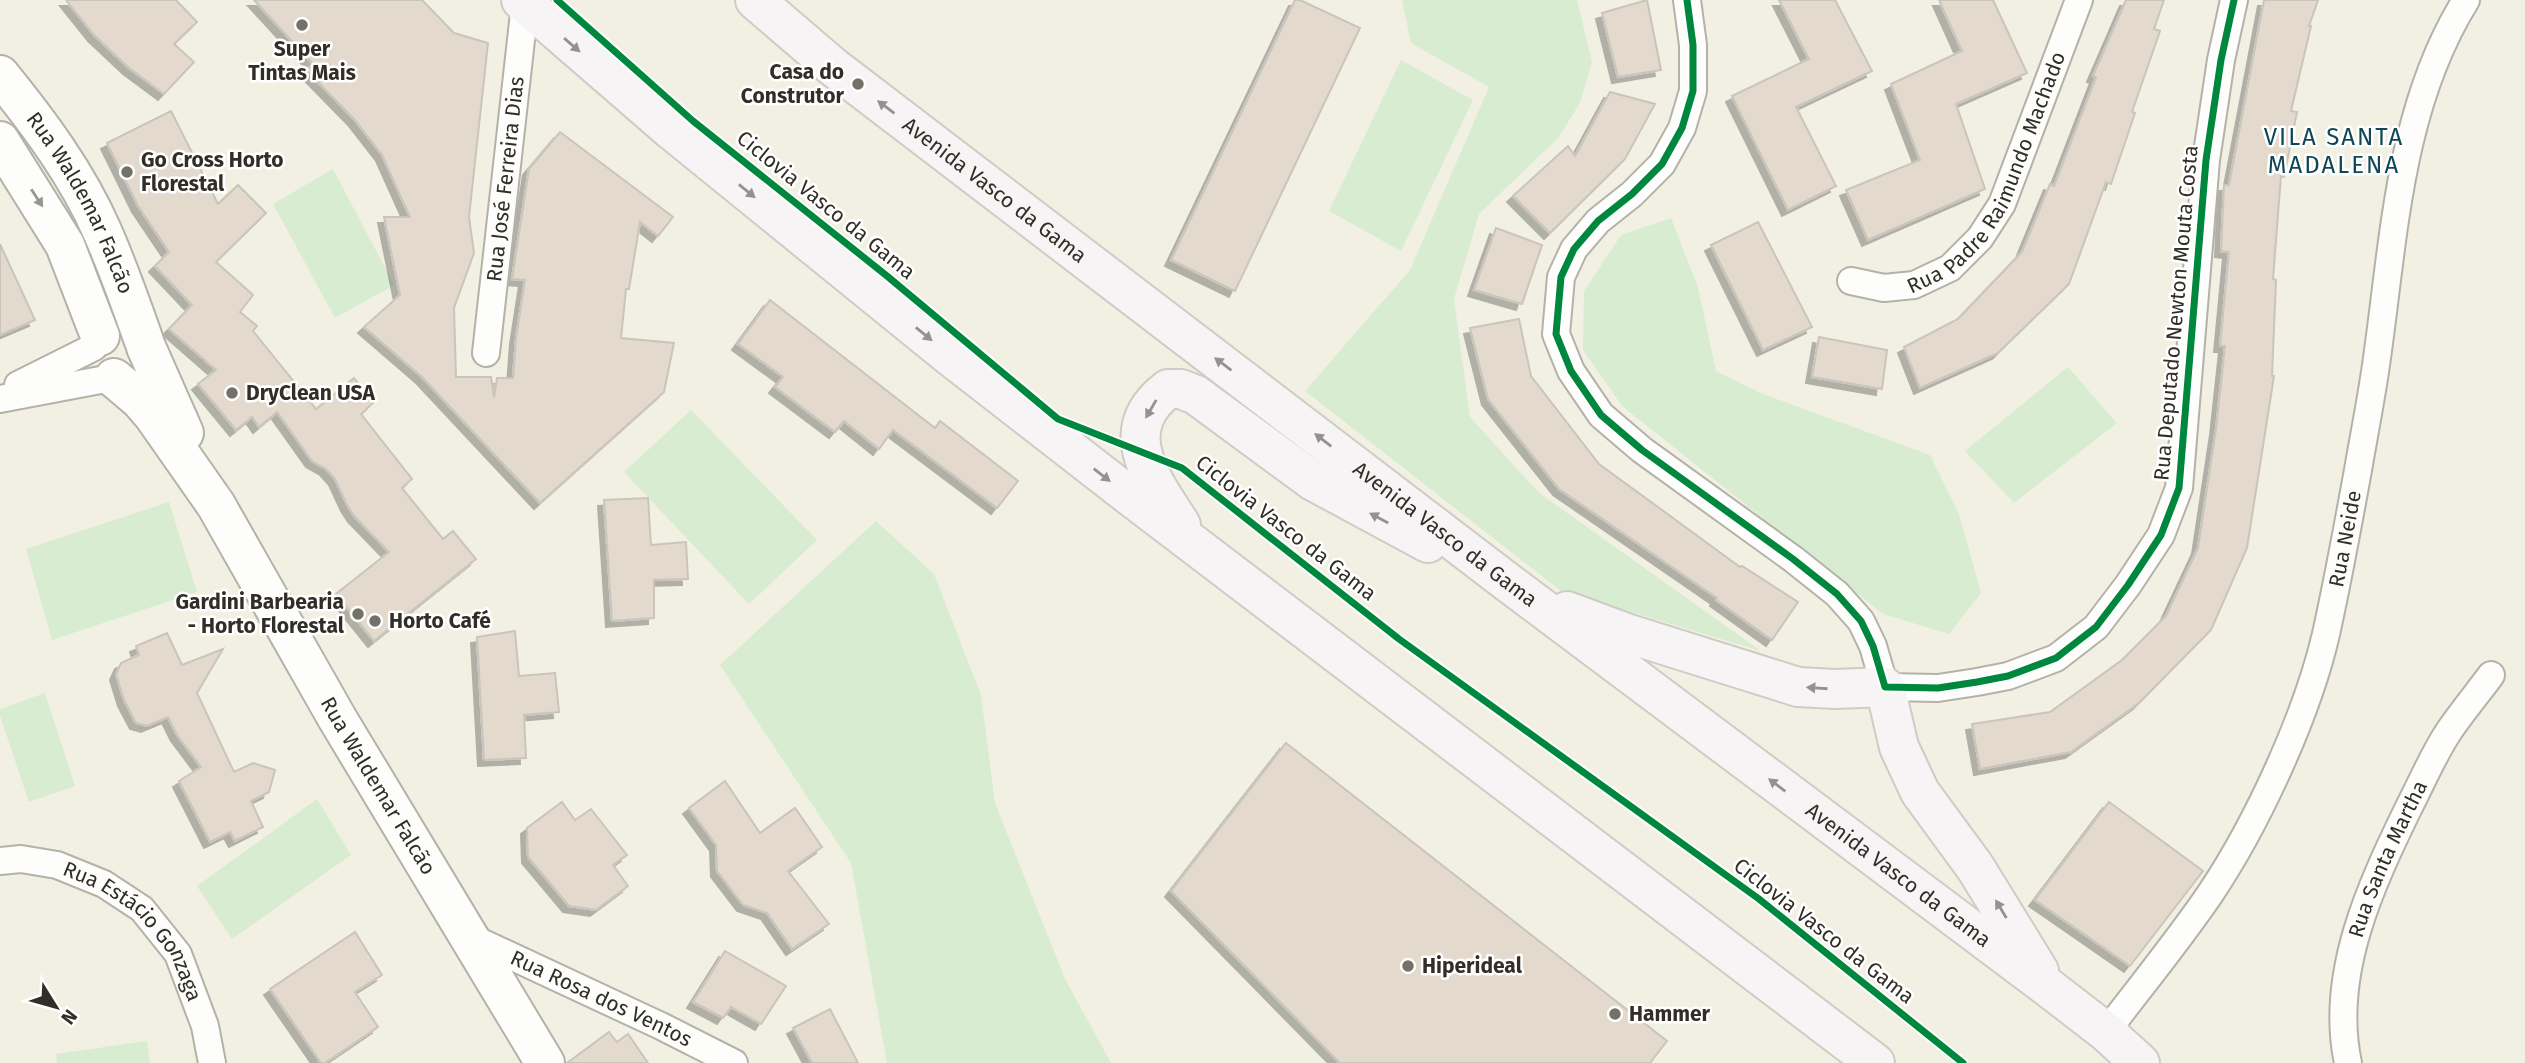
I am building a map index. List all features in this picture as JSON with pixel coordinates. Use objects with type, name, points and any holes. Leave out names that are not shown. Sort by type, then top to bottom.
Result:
[{"type":"main road","name":"Avenida Vasco da Gama","points":[[755,0],[832,66],[1516,588],[2049,988],[2106,1032],[2140,1063]]},
{"type":"main road","points":[[523,2],[670,129],[951,357],[1875,1063]]},
{"type":"main road","points":[[1194,544],[1151,475],[1141,452],[1142,428],[1149,408],[1168,389],[1181,389],[1196,395],[1313,481],[1516,588],[1629,634],[1798,687],[1885,687],[1899,747],[1920,792],[1975,867],[2049,988]]},
{"type":"main road","points":[[2106,1032],[2127,1063]]},
{"type":"street","points":[[1687,0],[1693,46],[1693,91],[1682,128],[1662,164],[1632,194],[1598,221],[1574,249],[1561,277],[1556,334],[1571,371],[1601,415],[1642,450],[1837,594],[1861,621],[1873,646],[1885,687]]},
{"type":"street","name":"Rua Padre Raimundo Machado","points":[[1852,281],[1884,288],[1914,285],[1950,268],[1980,238],[2002,204],[2079,0]]},
{"type":"street","name":"Rua Deputado Newton Mouta Costa","points":[[1885,687],[1938,688],[1977,682],[2008,676],[2056,658],[2096,627],[2161,535],[2179,488],[2206,160],[2221,60],[2234,0]]},
{"type":"street","name":"Rua Neide","points":[[2106,1032],[2211,892],[2280,764],[2312,684],[2325,636],[2376,370],[2405,153],[2418,106],[2438,54],[2466,0]]},
{"type":"street","name":"Rua José Ferreira Dias","points":[[486,354],[523,2]]},
{"type":"street","name":"Rua Waldemar Falcão","points":[[0,75],[59,154],[85,197],[107,242],[145,344],[216,505]]},
{"type":"street","name":"Rua Waldemar Falcão","points":[[0,141],[65,245],[105,360],[153,415],[216,505],[337,718],[545,1063]]},
{"type":"street","points":[[105,360],[108,329],[118,326],[129,328],[145,344]]},
{"type":"street","points":[[0,393],[49,371],[105,360]]},
{"type":"street","points":[[0,400],[105,360]]},
{"type":"street","name":"Rua Santa Martha","points":[[2348,1063],[2342,1027],[2343,1003],[2350,957],[2365,908],[2394,839],[2433,760],[2449,731],[2491,675]]},
{"type":"street","name":"Rua Estácio Gonzaga","points":[[0,861],[21,859],[57,865],[103,884],[142,909],[178,954],[205,1026],[212,1063]]},
{"type":"street","name":"Rua Rosa dos Ventos","points":[[468,936],[734,1063]]},
{"type":"green space","points":[[1402,0],[1577,0],[1592,62],[1580,103],[1558,138],[1479,214],[1454,299],[1470,417],[1539,493],[1761,651],[1561,591],[1305,391],[1410,270],[1489,87],[1411,43]]},
{"type":"green space","points":[[1401,60],[1473,100],[1401,251],[1329,211]]},
{"type":"green space","points":[[333,169],[394,285],[335,318],[273,204]]},
{"type":"green space","points":[[1671,218],[1698,287],[1716,371],[1763,394],[1930,455],[1959,514],[1981,593],[1949,634],[1883,614],[1622,406],[1583,350],[1584,291],[1621,235]]},
{"type":"green space","points":[[2068,367],[2117,423],[2014,503],[1965,451]]},
{"type":"green space","points":[[691,410],[817,540],[749,604],[624,472]]},
{"type":"green space","points":[[169,502],[197,592],[52,640],[26,549]]},
{"type":"green space","points":[[876,521],[934,574],[981,695],[995,803],[1065,979],[1111,1063],[887,1063],[851,863],[720,665]]},
{"type":"green space","points":[[45,693],[75,786],[29,802],[0,709]]},
{"type":"green space","points":[[317,799],[351,855],[232,939],[197,886]]},
{"type":"green space","points":[[147,1041],[150,1063],[57,1063],[56,1054]]},
{"type":"building","points":[[66,0],[176,0],[197,22],[174,44],[194,62],[164,94],[129,68],[94,35]]},
{"type":"building","points":[[254,0],[422,0],[454,33],[488,43],[469,217],[474,253],[454,308],[456,377],[491,377],[494,397],[497,378],[513,378],[525,280],[512,279],[529,169],[560,132],[673,217],[658,236],[640,222],[629,289],[626,289],[621,338],[674,343],[664,392],[540,503],[422,377],[364,327],[400,295],[384,217],[410,217],[382,155],[354,119],[306,70],[313,64]]},
{"type":"building","points":[[1295,0],[1360,28],[1235,291],[1171,260]]},
{"type":"building","points":[[1647,0],[1661,70],[1618,77],[1602,13]]},
{"type":"building","points":[[1779,0],[1835,0],[1872,71],[1796,107],[1836,186],[1788,210],[1732,96],[1809,59]]},
{"type":"building","points":[[1939,0],[1993,0],[2027,73],[1956,104],[1985,189],[1868,240],[1846,190],[1920,160],[1891,84],[1962,51]]},
{"type":"building","points":[[2126,0],[2164,0],[2154,29],[2160,31],[2111,184],[2106,182],[2069,284],[1998,353],[1920,388],[1904,347],[1958,319],[2022,252],[2050,184],[2054,186],[2096,77],[2093,76]]},
{"type":"building","points":[[2264,0],[2318,0],[2309,26],[2291,111],[2297,112],[2284,177],[2281,176],[2273,279],[2276,280],[2274,376],[2247,548],[2211,630],[2139,703],[2071,752],[1980,769],[1972,724],[2050,712],[2122,660],[2166,616],[2198,548],[2225,346],[2220,346],[2229,252],[2221,251],[2224,185],[2229,185]]},
{"type":"building","points":[[1610,92],[1655,104],[1625,159],[1550,233],[1513,196],[1568,146],[1575,156]]},
{"type":"building","points":[[171,111],[218,204],[238,185],[266,213],[216,262],[253,295],[240,312],[257,326],[253,331],[316,409],[354,378],[373,403],[361,414],[412,479],[402,488],[443,539],[453,531],[476,559],[374,641],[336,594],[389,552],[354,516],[335,479],[326,469],[312,461],[277,412],[259,427],[252,417],[236,430],[198,384],[216,370],[169,329],[192,305],[155,266],[169,252],[138,206],[107,143]]},
{"type":"building","points":[[1758,222],[1812,327],[1763,350],[1711,245]]},
{"type":"building","points":[[1496,228],[1542,245],[1522,304],[1474,290]]},
{"type":"building","points":[[0,244],[35,320],[0,335]]},
{"type":"building","points":[[770,300],[935,428],[940,421],[1018,481],[997,508],[893,430],[879,449],[844,421],[835,432],[775,387],[783,377],[738,344]]},
{"type":"building","points":[[1519,319],[1531,376],[1599,464],[1740,567],[1798,602],[1772,640],[1716,600],[1717,598],[1559,489],[1488,399],[1470,328]]},
{"type":"building","points":[[1819,337],[1887,350],[1882,389],[1812,377]]},
{"type":"building","points":[[648,498],[651,545],[686,542],[688,579],[654,580],[654,618],[612,621],[604,500]]},
{"type":"building","points":[[515,631],[519,676],[555,673],[559,712],[524,715],[526,758],[484,760],[477,637]]},
{"type":"building","points":[[167,633],[182,665],[223,649],[197,693],[234,772],[253,763],[275,770],[269,792],[251,801],[263,827],[235,841],[230,832],[210,842],[179,781],[201,767],[177,735],[168,717],[147,726],[136,723],[124,700],[116,674],[121,663],[139,655],[136,646]]},
{"type":"building","name":"Hiperideal","points":[[1286,743],[1667,1041],[1650,1063],[1340,1063],[1171,891]]},
{"type":"building","points":[[725,781],[760,833],[795,808],[822,847],[788,871],[829,924],[792,949],[767,913],[743,905],[717,871],[716,845],[689,808]]},
{"type":"building","points":[[562,802],[575,820],[591,809],[627,855],[613,865],[628,886],[596,910],[569,906],[528,857],[527,828]]},
{"type":"building","points":[[2109,802],[2203,871],[2130,966],[2035,900]]},
{"type":"building","points":[[355,932],[382,975],[355,992],[378,1027],[325,1063],[321,1063],[270,989]]},
{"type":"building","points":[[725,951],[786,986],[761,1024],[731,1007],[723,1018],[693,1002]]},
{"type":"building","points":[[830,1009],[858,1063],[812,1063],[793,1028]]},
{"type":"building","points":[[609,1032],[617,1042],[628,1034],[648,1063],[567,1063]]},
{"type":"cycle path","name":"Ciclovia Vasco da Gama","points":[[557,0],[693,121],[887,276],[1058,419],[1182,468],[1399,639],[1759,899],[1963,1063]]},
{"type":"cycle path","points":[[1687,0],[1693,45],[1693,91],[1682,128],[1662,164],[1632,194],[1598,221],[1574,249],[1561,277],[1556,334],[1571,371],[1601,415],[1642,450],[1837,594],[1861,621],[1873,646],[1885,687],[1938,688],[2008,676],[2056,658],[2096,627],[2161,535],[2179,488],[2206,160],[2221,60],[2234,0]]},
{"type":"place","name":"Super Tintas Mais","points":[[302,25]]},
{"type":"place","name":"Casa do Construtor","points":[[858,84]]},
{"type":"place","name":"Go Cross Horto Florestal","points":[[127,172]]},
{"type":"place","name":"DryClean USA","points":[[232,393]]},
{"type":"place","name":"Gardini Barbearia - Horto Florestal","points":[[358,614]]},
{"type":"place","name":"Horto Café","points":[[375,621]]},
{"type":"place","name":"Hiperideal","points":[[1408,966]]},
{"type":"place","name":"Hammer","points":[[1615,1014]]},
{"type":"district","name":"VILA SANTA MADALENA","points":[[2334,151]]}]
